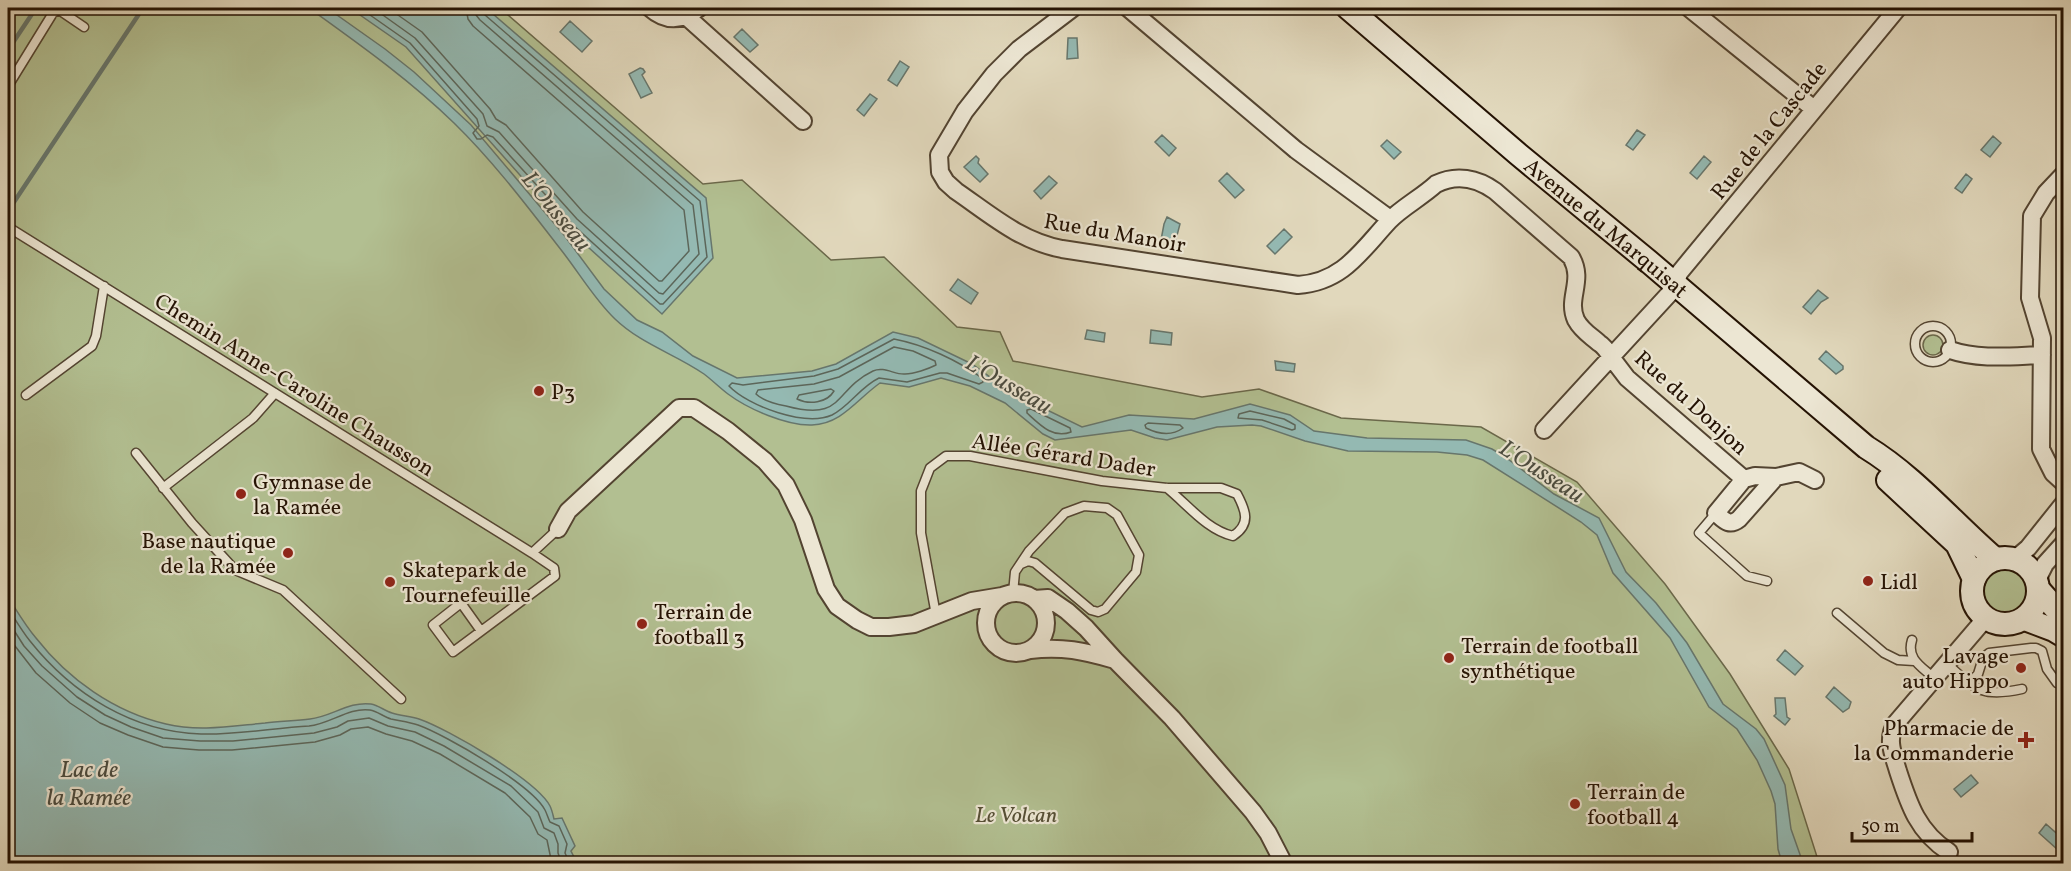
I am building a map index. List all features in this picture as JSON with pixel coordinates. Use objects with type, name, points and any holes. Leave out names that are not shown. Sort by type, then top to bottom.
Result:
[{"type":"main road","name":"Avenue du Marquisat","points":[[1348,8],[1866,447],[1885,459],[1942,509],[2005,559]]},
{"type":"main road","name":"Avenue du Marquisat","points":[[1866,447],[1890,483],[1957,544],[1974,579]]},
{"type":"main road","points":[[2038,585],[2038,601],[2033,611],[2016,624],[1995,624],[1985,619],[1973,601],[1974,579],[1979,571],[2005,559],[2024,564],[2032,571],[2038,585],[2064,618]]},
{"type":"main road","points":[[2025,619],[2064,636]]},
{"type":"street","points":[[650,8],[665,18],[693,12],[803,121]]},
{"type":"street","name":"Rue du Manoir","points":[[1073,8],[1019,49],[994,74],[965,111],[939,155],[940,172],[946,182],[1023,237],[1048,246],[1298,285],[1321,281],[1342,271],[1390,219],[1444,180],[1466,178],[1486,184],[1571,257],[1578,278],[1573,308],[1575,319],[1581,329],[1601,344],[1611,357]]},
{"type":"street","points":[[1128,8],[1296,150],[1390,219]]},
{"type":"street","points":[[1689,8],[1814,109]]},
{"type":"street","name":"Rue de la Cascade","points":[[1674,283],[1680,272],[1898,8]]},
{"type":"street","points":[[2064,174],[2037,205],[2031,222],[2030,302],[2041,330],[2042,449],[2048,465],[2064,483]]},
{"type":"street","points":[[1544,430],[1663,301],[1674,283]]},
{"type":"street","points":[[1950,350],[1978,356],[2042,355]]},
{"type":"street","name":"Rue du Donjon","points":[[1611,357],[1627,378],[1744,479]]},
{"type":"street","points":[[558,529],[568,511],[680,408],[694,408],[765,460],[786,485],[803,520],[826,589],[837,606],[872,627],[889,627],[914,624],[972,601],[1008,595],[1027,595],[1034,599],[1044,613],[1045,630],[1042,638],[1029,650]]},
{"type":"street","name":"Rue du Donjon","points":[[1716,513],[1744,479],[1776,477],[1799,472],[1815,480]]},
{"type":"street","points":[[1716,513],[1727,523],[1736,522],[1776,477]]},
{"type":"street","points":[[2005,559],[2028,548],[2064,503]]},
{"type":"street","points":[[2038,585],[2045,564],[2064,543]]},
{"type":"street","points":[[987,633],[986,624],[990,608],[1008,595]]},
{"type":"street","points":[[1034,599],[1048,598],[1055,601],[1086,628],[1172,718],[1228,781],[1263,826],[1284,864]]},
{"type":"street","points":[[941,613],[971,615],[979,622],[991,640],[1005,651],[1017,653],[1048,648],[1072,648],[1115,660]]},
{"type":"street","points":[[1949,852],[1937,845],[1910,807],[1890,742],[1890,734],[1896,723],[1985,619]]},
{"type":"lane","points":[[8,86],[53,13],[59,10],[84,27]]},
{"type":"lane","name":"Chemin Anne-Caroline Chausson","points":[[8,227],[554,568],[555,576],[481,631]]},
{"type":"lane","points":[[26,395],[93,346],[104,286]]},
{"type":"lane","points":[[1925,327],[1939,327],[1949,336],[1950,350],[1941,361],[1927,362],[1916,352],[1916,338],[1925,327]]},
{"type":"lane","points":[[163,488],[253,418],[275,393]]},
{"type":"lane","points":[[136,453],[163,488],[235,570],[283,590],[401,699]]},
{"type":"lane","name":"Allée Gérard Dader","points":[[941,613],[921,533],[921,490],[930,468],[946,456],[970,456],[1102,481],[1167,488],[1221,488],[1238,494],[1243,504],[1246,519],[1242,530],[1233,536],[1222,534],[1167,488]]},
{"type":"lane","points":[[1008,595],[1015,572],[1029,551],[1065,513],[1084,506],[1107,508],[1117,515],[1139,555],[1136,572],[1105,609],[1098,612],[1091,610],[1035,563],[1028,561],[1021,564]]},
{"type":"lane","points":[[1942,509],[1957,544]]},
{"type":"lane","points":[[1716,513],[1699,533],[1747,576],[1767,581]]},
{"type":"lane","points":[[532,553],[558,529]]},
{"type":"lane","points":[[461,603],[481,631],[453,652],[433,625],[461,603]]},
{"type":"lane","points":[[1837,613],[1884,653],[1898,660],[1914,661]]},
{"type":"lane","points":[[1912,640],[1910,647],[1914,661],[1934,678]]},
{"type":"lane","points":[[1969,684],[1978,674],[1983,658],[1989,653],[2031,648],[2042,651],[2047,669],[2057,683]]},
{"type":"lane","points":[[1946,663],[1969,684],[1983,692],[2007,692],[2022,689]]},
{"type":"green space","name":"Le Volcan","points":[[8,8],[500,8],[703,184],[742,180],[831,260],[884,257],[957,327],[1000,332],[1013,361],[1202,397],[1259,389],[1341,418],[1481,427],[1577,482],[1665,584],[1730,674],[1789,769],[1819,863],[8,864]]},
{"type":"green space","points":[[1933,335],[1940,338],[1943,345],[1940,352],[1933,355],[1926,352],[1923,345],[1926,338]]},
{"type":"green space","points":[[2011,569],[2023,575],[2028,583],[2028,601],[2023,609],[2015,614],[2001,615],[1993,612],[1986,605],[1983,587],[1986,579],[1993,572]]},
{"type":"water","points":[[309,8],[327,8],[385,49],[414,72],[471,125],[564,235],[604,289],[637,320],[662,332],[693,356],[737,378],[812,371],[836,364],[893,332],[918,338],[972,364],[1012,393],[1082,427],[1129,415],[1194,419],[1250,404],[1290,415],[1314,431],[1367,438],[1466,440],[1492,449],[1554,494],[1599,518],[1626,572],[1656,603],[1687,643],[1723,704],[1756,729],[1764,739],[1785,785],[1791,829],[1803,863],[1782,863],[1778,849],[1775,804],[1757,760],[1737,729],[1709,707],[1670,638],[1613,573],[1597,535],[1581,522],[1483,460],[1467,455],[1437,452],[1348,451],[1252,425],[1217,427],[1167,440],[1131,430],[1055,440],[1043,434],[1005,403],[970,386],[941,378],[909,387],[880,383],[849,410],[823,424],[802,425],[768,416],[736,400],[704,374],[625,328],[608,312],[512,187],[469,138],[402,77]]},
{"type":"water","name":"L'Ousseau","points":[[350,8],[486,8],[706,198],[713,258],[662,314],[567,228],[406,47]]},
{"type":"water","points":[[570,21],[592,41],[582,52],[560,32]]},
{"type":"water","points":[[742,29],[758,45],[750,52],[734,37]]},
{"type":"water","points":[[1068,38],[1077,38],[1078,58],[1067,59]]},
{"type":"water","points":[[900,61],[909,67],[897,86],[888,80]]},
{"type":"water","points":[[640,68],[645,72],[642,75],[652,93],[641,98],[629,74]]},
{"type":"water","points":[[870,94],[877,99],[864,116],[857,110]]},
{"type":"water","points":[[1637,130],[1645,135],[1633,150],[1626,145]]},
{"type":"water","points":[[1162,135],[1176,148],[1169,156],[1155,142]]},
{"type":"water","points":[[1993,136],[2001,143],[1990,157],[1981,150]]},
{"type":"water","points":[[1387,140],[1401,152],[1394,159],[1381,146]]},
{"type":"water","points":[[976,156],[979,159],[978,163],[988,174],[980,182],[964,167]]},
{"type":"water","points":[[1704,156],[1711,162],[1697,179],[1690,173]]},
{"type":"water","points":[[1227,173],[1244,190],[1235,198],[1219,181]]},
{"type":"water","points":[[1966,174],[1972,179],[1962,193],[1955,188]]},
{"type":"water","points":[[1049,176],[1057,183],[1041,199],[1034,191]]},
{"type":"water","points":[[1167,217],[1180,224],[1175,243],[1161,240]]},
{"type":"water","points":[[1284,229],[1292,237],[1275,254],[1267,246]]},
{"type":"water","points":[[958,279],[978,293],[971,304],[950,290]]},
{"type":"water","points":[[1818,290],[1828,298],[1821,302],[1811,314],[1803,307]]},
{"type":"water","points":[[1087,330],[1105,333],[1104,342],[1085,339]]},
{"type":"water","points":[[1151,330],[1172,333],[1171,345],[1150,343]]},
{"type":"water","points":[[1826,351],[1843,366],[1843,369],[1836,374],[1819,359]]},
{"type":"water","points":[[1275,361],[1295,364],[1294,372],[1276,370]]},
{"type":"water","name":"Lac de la Ramée","points":[[8,597],[32,633],[62,667],[110,702],[147,719],[191,728],[216,728],[318,718],[363,704],[374,705],[392,713],[416,718],[450,733],[490,756],[542,795],[550,806],[554,819],[562,818],[575,846],[571,851],[577,863],[8,863]]},
{"type":"water","points":[[1785,650],[1803,666],[1795,675],[1777,660]]},
{"type":"water","points":[[1834,687],[1851,702],[1849,708],[1843,712],[1826,697]]},
{"type":"water","points":[[1775,698],[1785,698],[1787,717],[1790,719],[1785,725],[1774,716],[1776,714]]},
{"type":"water","points":[[1971,775],[1978,783],[1961,797],[1954,789]]},
{"type":"water","points":[[2046,824],[2063,839],[2057,849],[2039,833]]},
{"type":"waterway","points":[[8,50],[36,8]]},
{"type":"waterway","points":[[12,205],[143,8]]},
{"type":"place","name":"P3","points":[[539,391]]},
{"type":"place","name":"Gymnase de la Ramée","points":[[241,494]]},
{"type":"place","name":"Base nautique de la Ramée","points":[[288,553]]},
{"type":"place","name":"Lidl","points":[[1868,581]]},
{"type":"place","name":"Skatepark de Tournefeuille","points":[[390,582]]},
{"type":"place","name":"Terrain de football 3","points":[[642,624]]},
{"type":"place","name":"Terrain de football synthétique","points":[[1449,658]]},
{"type":"place","name":"Lavage auto Hippo","points":[[2021,668]]},
{"type":"place","name":"Pharmacie de la Commanderie","points":[[2026,740]]},
{"type":"place","name":"Terrain de football 4","points":[[1575,804]]}]
